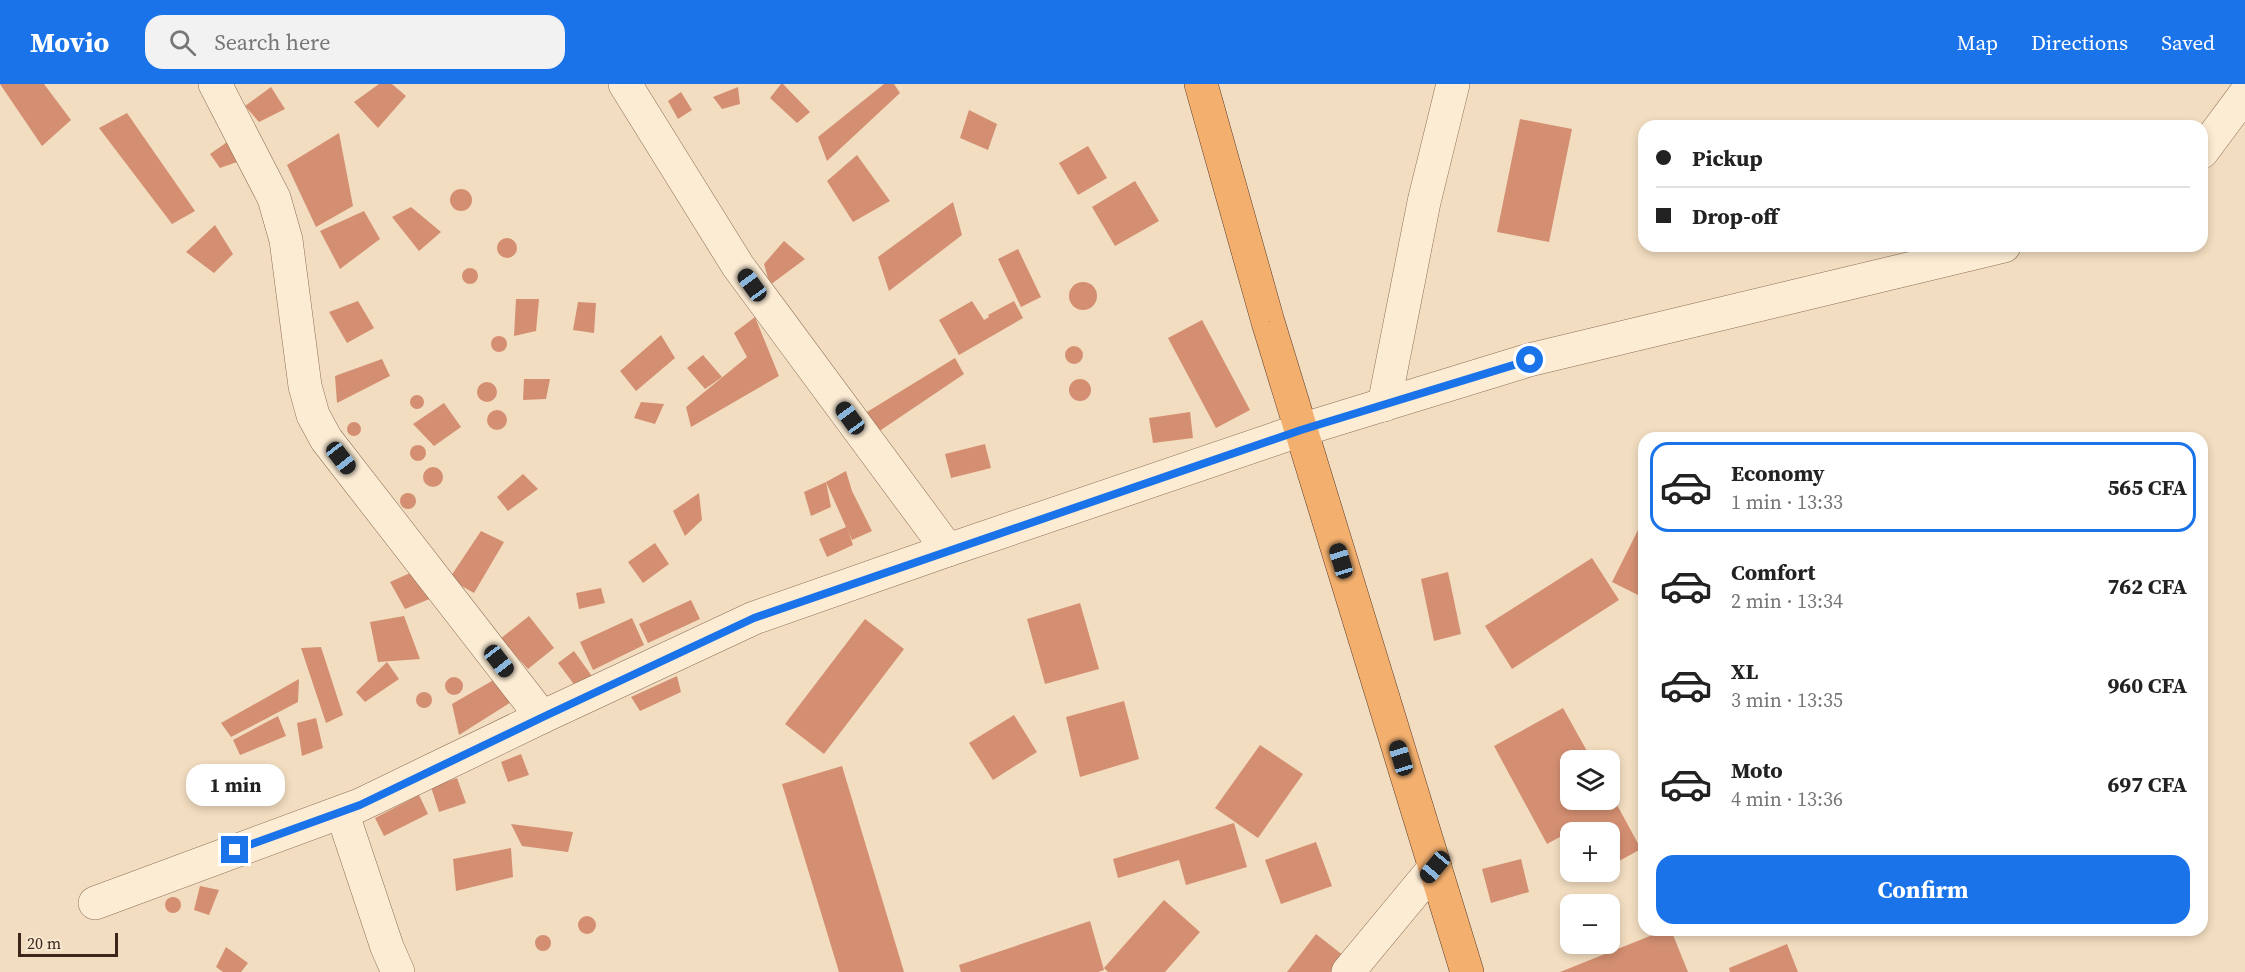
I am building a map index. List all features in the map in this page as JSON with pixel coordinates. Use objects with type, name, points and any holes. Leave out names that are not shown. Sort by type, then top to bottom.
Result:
[{"type":"highway","points":[[1202,84],[1268,322],[1467,972]]},
{"type":"street","points":[[215,84],[274,198],[286,240],[305,386],[313,415],[326,440],[543,717]]},
{"type":"street","points":[[625,84],[738,266],[948,550]]},
{"type":"street","points":[[1384,405],[1424,202],[1453,84]]},
{"type":"street","points":[[2208,144],[2245,94]]},
{"type":"street","points":[[95,903],[371,800],[754,618],[948,550],[1301,430],[1530,360],[1979,252]]},
{"type":"street","points":[[342,812],[387,947],[398,972]]},
{"type":"street","points":[[1348,972],[1435,867]]},
{"type":"building","points":[[0,84],[44,84],[71,120],[42,146]]},
{"type":"building","points":[[379,84],[392,84],[406,96],[378,128],[354,102]]},
{"type":"building","points":[[781,84],[810,112],[797,123],[770,98]]},
{"type":"building","points":[[884,84],[894,84],[900,93],[827,161],[818,137]]},
{"type":"building","points":[[271,87],[285,109],[259,122],[245,106]]},
{"type":"building","points":[[738,87],[740,104],[722,109],[713,97]]},
{"type":"building","points":[[681,92],[692,110],[678,119],[668,101]]},
{"type":"building","points":[[969,110],[997,124],[988,150],[960,138]]},
{"type":"building","points":[[127,113],[195,211],[172,224],[99,128]]},
{"type":"building","points":[[1520,119],[1572,129],[1549,242],[1497,232]]},
{"type":"building","points":[[339,133],[353,206],[316,227],[287,165]]},
{"type":"building","points":[[230,140],[237,162],[220,168],[210,154]]},
{"type":"building","points":[[1088,146],[1107,178],[1078,195],[1059,163]]},
{"type":"building","points":[[857,155],[890,201],[853,222],[827,181]]},
{"type":"building","points":[[1135,181],[1159,221],[1115,246],[1092,207]]},
{"type":"building","points":[[461,189],[469,192],[472,200],[469,208],[461,211],[453,208],[450,200],[453,192]]},
{"type":"building","points":[[953,202],[962,235],[889,291],[878,257]]},
{"type":"building","points":[[411,207],[441,232],[419,251],[392,217]]},
{"type":"building","points":[[364,211],[380,239],[340,269],[320,231]]},
{"type":"building","points":[[215,225],[233,254],[214,273],[186,252]]},
{"type":"building","points":[[507,238],[514,241],[517,248],[514,255],[507,258],[500,255],[497,248],[500,241]]},
{"type":"building","points":[[784,241],[805,259],[770,285],[764,264]]},
{"type":"building","points":[[1018,249],[1041,297],[1021,307],[998,259]]},
{"type":"building","points":[[470,268],[478,276],[470,284],[462,276]]},
{"type":"building","points":[[1083,282],[1093,286],[1097,296],[1093,306],[1083,310],[1073,306],[1069,296],[1073,286]]},
{"type":"building","points":[[516,299],[539,299],[536,331],[514,336]]},
{"type":"building","points":[[358,301],[374,328],[347,343],[329,312]]},
{"type":"building","points":[[972,301],[984,320],[989,317],[988,315],[1014,301],[1023,318],[959,355],[939,320]]},
{"type":"building","points":[[578,302],[596,303],[594,333],[573,330]]},
{"type":"building","points":[[755,317],[779,376],[691,427],[686,407],[747,357],[734,333]]},
{"type":"building","points":[[1202,320],[1250,410],[1216,428],[1168,338]]},
{"type":"building","points":[[661,335],[675,358],[636,391],[620,371]]},
{"type":"building","points":[[496,336],[502,336],[507,344],[505,350],[496,352],[491,347],[491,341]]},
{"type":"building","points":[[1074,346],[1080,349],[1083,355],[1080,361],[1074,364],[1068,361],[1065,355],[1068,349]]},
{"type":"building","points":[[703,355],[722,377],[705,389],[687,368]]},
{"type":"building","points":[[955,358],[964,374],[878,432],[862,415]]},
{"type":"building","points":[[382,359],[390,376],[337,403],[335,376]]},
{"type":"building","points":[[524,379],[550,379],[546,399],[523,400]]},
{"type":"building","points":[[1080,379],[1088,382],[1091,390],[1088,398],[1080,401],[1072,398],[1069,390],[1072,382]]},
{"type":"building","points":[[483,382],[491,382],[497,388],[497,396],[491,402],[483,402],[477,396],[477,388]]},
{"type":"building","points":[[414,395],[420,395],[424,402],[420,409],[414,409],[410,405],[410,399]]},
{"type":"building","points":[[641,402],[664,404],[655,424],[634,418]]},
{"type":"building","points":[[444,403],[461,427],[434,446],[413,424]]},
{"type":"building","points":[[497,410],[504,413],[507,420],[504,427],[497,430],[490,427],[487,420],[490,413]]},
{"type":"building","points":[[1190,412],[1193,438],[1153,443],[1149,418]]},
{"type":"building","points":[[354,422],[359,424],[361,429],[359,434],[354,436],[349,434],[347,429],[349,424]]},
{"type":"building","points":[[985,444],[991,468],[951,478],[945,454]]},
{"type":"building","points":[[415,445],[421,445],[426,453],[424,459],[415,461],[410,456],[410,450]]},
{"type":"building","points":[[429,467],[437,467],[443,473],[443,481],[437,487],[429,487],[423,481],[423,473]]},
{"type":"building","points":[[846,471],[852,491],[872,531],[852,540],[848,530],[853,545],[827,557],[819,539],[846,527],[826,482]]},
{"type":"building","points":[[523,474],[538,489],[508,511],[497,497]]},
{"type":"building","points":[[826,482],[831,507],[811,516],[804,492]]},
{"type":"building","points":[[405,493],[411,493],[416,501],[414,507],[405,509],[400,504],[400,498]]},
{"type":"building","points":[[699,493],[702,520],[685,536],[673,511]]},
{"type":"building","points":[[1638,530],[1638,595],[1612,582]]},
{"type":"building","points":[[481,531],[504,542],[474,593],[449,579]]},
{"type":"building","points":[[655,543],[669,564],[643,583],[628,562]]},
{"type":"building","points":[[1592,558],[1619,600],[1512,669],[1485,626]]},
{"type":"building","points":[[1448,572],[1461,634],[1434,641],[1421,579]]},
{"type":"building","points":[[410,573],[432,598],[405,609],[390,582]]},
{"type":"building","points":[[601,588],[605,603],[579,609],[576,593]]},
{"type":"building","points":[[691,600],[700,619],[648,643],[639,624]]},
{"type":"building","points":[[1080,603],[1099,669],[1045,684],[1027,619]]},
{"type":"building","points":[[404,616],[420,659],[378,662],[370,622]]},
{"type":"building","points":[[529,616],[554,648],[528,669],[500,639]]},
{"type":"building","points":[[632,618],[644,645],[593,670],[580,642]]},
{"type":"building","points":[[865,619],[904,649],[824,754],[785,724]]},
{"type":"building","points":[[321,647],[343,715],[326,723],[301,648]]},
{"type":"building","points":[[574,651],[594,679],[579,691],[558,663]]},
{"type":"building","points":[[387,662],[399,679],[365,702],[356,692]]},
{"type":"building","points":[[677,676],[681,692],[640,711],[631,697]]},
{"type":"building","points":[[454,677],[460,680],[463,686],[460,692],[454,695],[448,692],[445,686],[448,680]]},
{"type":"building","points":[[497,678],[511,702],[459,735],[452,704]]},
{"type":"building","points":[[299,679],[298,702],[231,737],[221,723]]},
{"type":"building","points":[[424,692],[430,694],[432,700],[430,706],[424,708],[418,706],[416,700],[418,694]]},
{"type":"building","points":[[1124,701],[1139,759],[1080,777],[1066,717]]},
{"type":"building","points":[[1563,708],[1586,750],[1560,750],[1560,810],[1620,810],[1638,843],[1638,851],[1620,861],[1620,822],[1560,822],[1560,837],[1547,844],[1494,746]]},
{"type":"building","points":[[1014,715],[1037,752],[993,780],[969,743]]},
{"type":"building","points":[[278,716],[286,736],[240,755],[233,740]]},
{"type":"building","points":[[316,718],[323,748],[302,756],[297,723]]},
{"type":"building","points":[[1260,745],[1303,774],[1258,838],[1215,808]]},
{"type":"building","points":[[521,754],[529,775],[508,782],[501,762]]},
{"type":"building","points":[[842,766],[904,972],[839,972],[782,784]]},
{"type":"building","points":[[457,778],[466,803],[439,812],[431,787]]},
{"type":"building","points":[[419,795],[428,814],[384,836],[375,818]]},
{"type":"building","points":[[1234,823],[1247,867],[1186,885],[1179,860],[1118,878],[1113,859]]},
{"type":"building","points":[[511,824],[573,832],[568,852],[522,846]]},
{"type":"building","points":[[1316,842],[1332,886],[1281,904],[1265,860]]},
{"type":"building","points":[[511,848],[513,877],[456,891],[453,859]]},
{"type":"building","points":[[1521,859],[1529,892],[1491,903],[1482,869]]},
{"type":"building","points":[[200,886],[219,890],[209,915],[194,910]]},
{"type":"building","points":[[170,897],[176,897],[181,905],[179,911],[170,913],[165,908],[165,902]]},
{"type":"building","points":[[1164,900],[1200,932],[1165,972],[1108,972],[1104,968]]},
{"type":"building","points":[[583,916],[591,916],[596,921],[594,932],[583,934],[578,929],[578,921]]},
{"type":"building","points":[[1090,921],[1104,970],[1098,972],[961,972],[959,965]]},
{"type":"building","points":[[1316,934],[1344,956],[1332,972],[1287,972]]},
{"type":"building","points":[[543,935],[549,937],[551,943],[549,949],[543,951],[537,949],[535,943],[537,937]]},
{"type":"building","points":[[1650,936],[1673,936],[1688,972],[1560,972],[1605,954],[1620,954],[1620,948]]},
{"type":"building","points":[[1787,944],[1798,972],[1730,972],[1729,968]]},
{"type":"building","points":[[226,947],[248,963],[241,972],[223,972],[216,967]]},
{"type":"route","points":[[235,850],[360,805],[754,618],[1301,430],[1530,360]]}]
